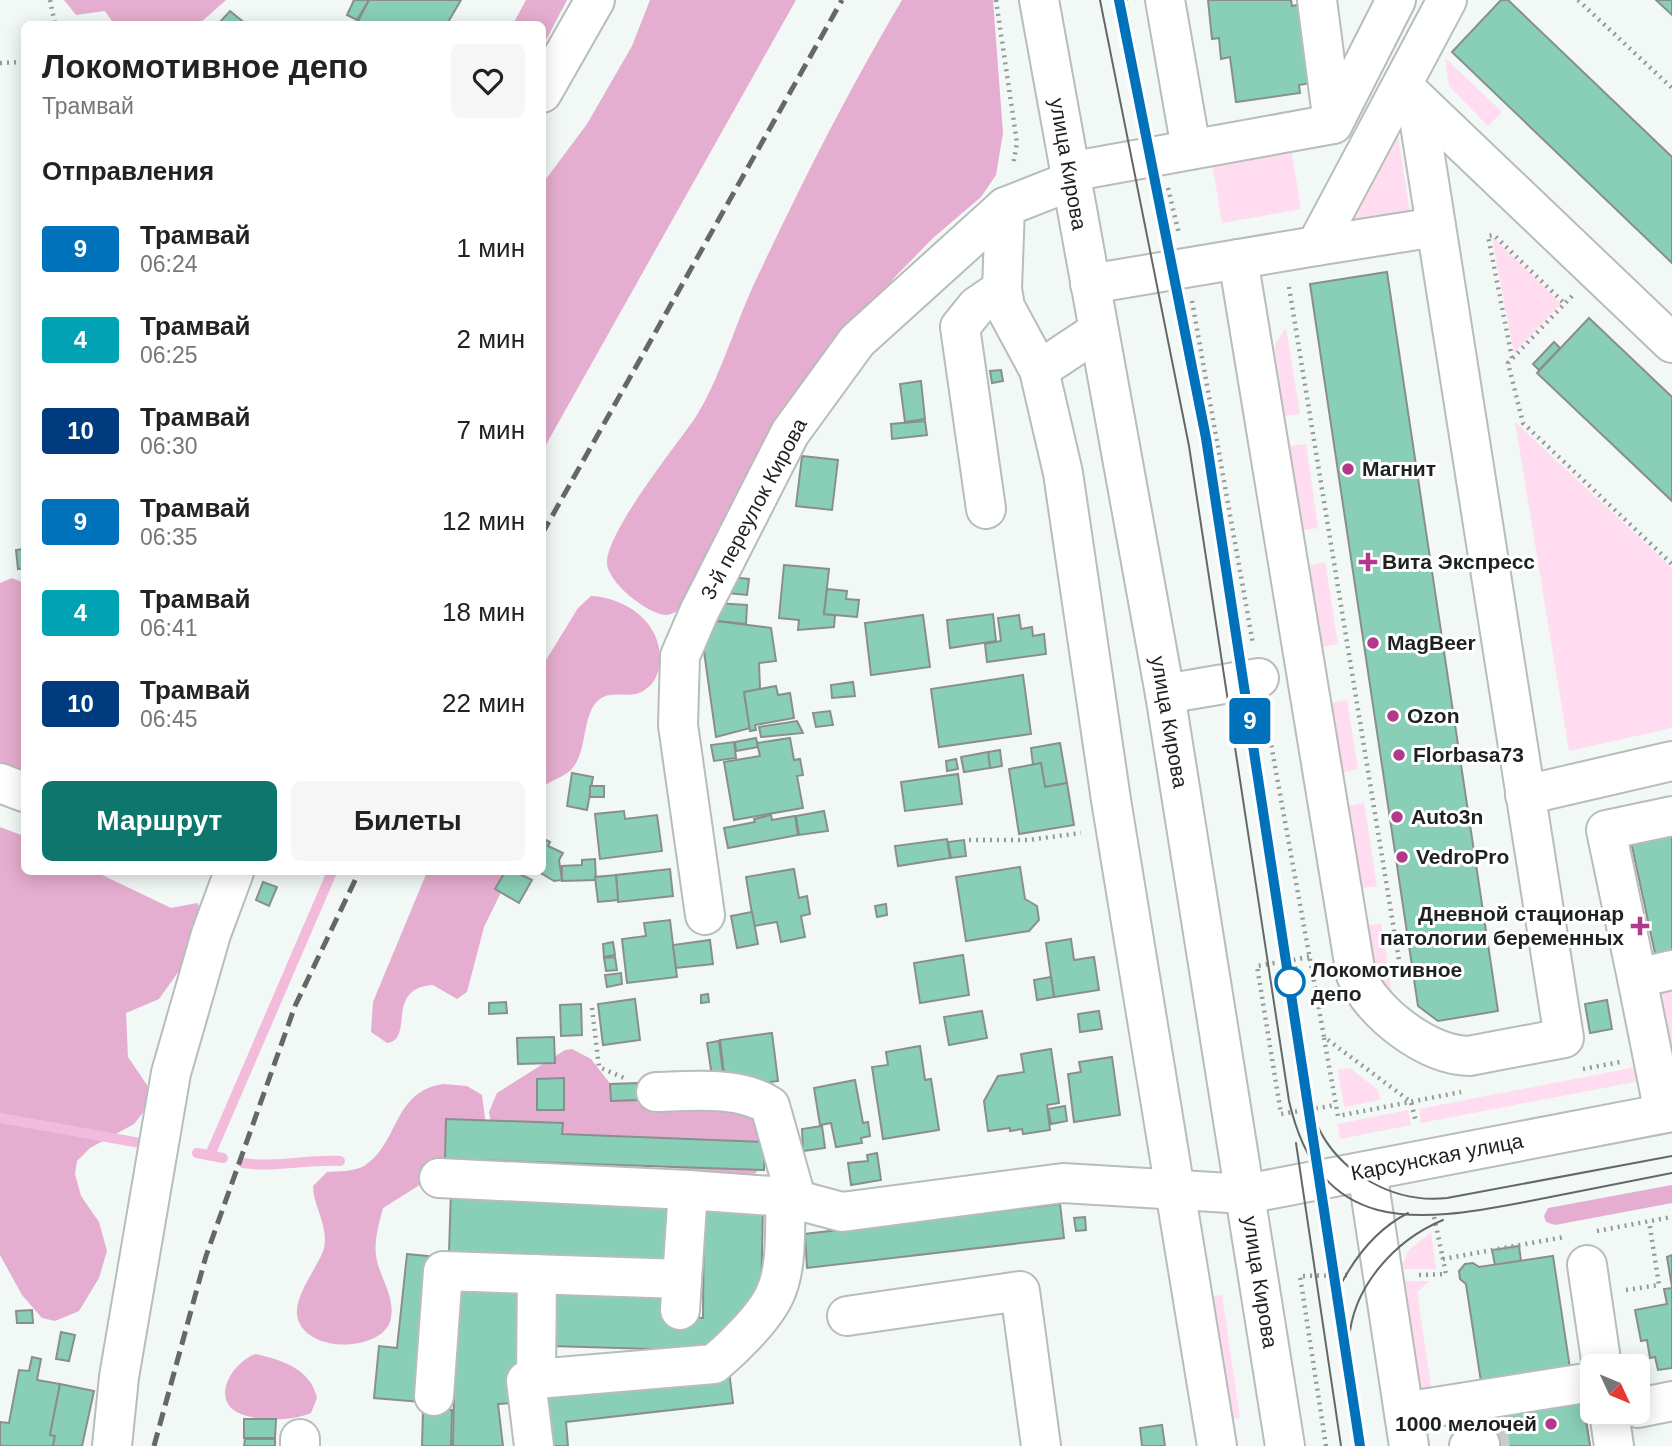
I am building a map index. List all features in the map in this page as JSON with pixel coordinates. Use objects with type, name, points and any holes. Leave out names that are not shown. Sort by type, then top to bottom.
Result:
[{"type":"street","points":[[546,86],[595,0]]},
{"type":"street","name":"улица Кирова","points":[[1040,0],[1165,694],[1285,1446]]},
{"type":"street","points":[[1165,0],[1175,152]]},
{"type":"street","points":[[1317,0],[1333,124]]},
{"type":"street","points":[[1333,124],[1396,0]]},
{"type":"street","points":[[1300,249],[1409,92],[1447,0]]},
{"type":"street","points":[[1238,259],[1356,975],[1362,990],[1387,1017],[1436,1049],[1453,1056],[1469,1056],[1564,1038],[1436,227],[1409,92]]},
{"type":"street","points":[[1409,92],[1672,343]]},
{"type":"street","name":"3-й переулок Кирова","points":[[705,915],[678,725],[680,656],[698,612],[790,433],[857,341],[1005,207],[1070,176],[1175,152],[1333,124]]},
{"type":"street","points":[[1005,207],[1002,289],[1005,307],[1039,370],[1063,473],[1113,813],[1217,1446]]},
{"type":"street","points":[[1090,284],[1436,227]]},
{"type":"street","points":[[986,509],[960,327],[977,306],[1002,289]]},
{"type":"street","points":[[1039,370],[1098,331]]},
{"type":"street","points":[[1165,694],[1259,678]]},
{"type":"street","points":[[1525,795],[1672,761]]},
{"type":"street","points":[[0,783],[21,791]]},
{"type":"street","points":[[1668,1112],[1655,974],[1606,830],[1672,816]]},
{"type":"street","points":[[112,1446],[119,1377],[171,1073],[211,934],[233,875]]},
{"type":"street","points":[[534,1446],[526,1381],[714,1364],[732,1348],[775,1296],[781,1273],[791,1197],[771,1106],[755,1096],[643,1086]]},
{"type":"street","name":"Карсунская улица","points":[[439,1178],[791,1197],[842,1212],[1063,1183],[1246,1194],[1668,1112]]},
{"type":"street","points":[[1367,1171],[1406,1429],[1580,1385]]},
{"type":"street","points":[[434,1396],[443,1271],[537,1274],[681,1295],[688,1190]]},
{"type":"street","points":[[1585,1257],[1600,1354]]},
{"type":"street","points":[[536,1379],[537,1274]]},
{"type":"street","points":[[847,1316],[1020,1291],[1041,1446]]},
{"type":"street","points":[[1650,1406],[1672,1401]]},
{"type":"street","points":[[1612,1424],[1614,1446]]},
{"type":"path","points":[[50,0],[54,21]]},
{"type":"path","points":[[996,0],[1017,143],[1005,207]]},
{"type":"path","points":[[1125,0],[1140,74]]},
{"type":"path","points":[[1578,0],[1672,88]]},
{"type":"path","points":[[0,62],[21,62]]},
{"type":"path","points":[[1175,152],[1187,268],[1338,1116],[1411,1102]]},
{"type":"path","points":[[1512,358],[1488,236],[1494,235],[1565,304]]},
{"type":"path","points":[[1300,249],[1402,981]]},
{"type":"path","points":[[1597,271],[1508,363],[1523,423],[1672,564]]},
{"type":"path","points":[[969,840],[1028,840],[1085,832]]},
{"type":"path","points":[[1309,957],[1257,966],[1280,1114],[1336,1105]]},
{"type":"path","points":[[1293,960],[1296,970]]},
{"type":"path","points":[[592,1008],[599,1067],[612,1075],[643,1086]]},
{"type":"path","points":[[1324,1037],[1411,1102],[1416,1122]]},
{"type":"path","points":[[1434,1217],[1446,1274]]},
{"type":"path","points":[[1585,1257],[1649,1221],[1672,1217]]},
{"type":"path","points":[[1443,1259],[1585,1257],[1658,1285],[1649,1221]]},
{"type":"path","points":[[1300,1276],[1326,1446]]},
{"type":"shaded area","points":[[64,0],[226,0],[202,21],[112,21],[105,11],[76,15]]},
{"type":"shaded area","points":[[526,0],[567,0],[546,40],[546,21],[515,21]]},
{"type":"shaded area","points":[[650,0],[796,0],[546,445],[546,179],[587,124],[632,46]]},
{"type":"shaded area","points":[[902,0],[993,0],[1003,133],[996,175],[981,197],[933,238],[894,278],[681,609],[668,615],[658,613],[639,603],[613,578],[607,562],[610,548],[630,510],[703,404],[789,210]]},
{"type":"shaded area","points":[[1445,58],[1502,112],[1488,126],[1449,86]]},
{"type":"shaded area","points":[[1396,123],[1410,213],[1346,223]]},
{"type":"shaded area","points":[[1291,148],[1301,209],[1222,223],[1212,161]]},
{"type":"shaded area","points":[[1492,238],[1561,304],[1514,353]]},
{"type":"shaded area","points":[[1286,328],[1300,414],[1284,416],[1275,344]]},
{"type":"shaded area","points":[[1515,422],[1672,568],[1672,728],[1569,751]]},
{"type":"shaded area","points":[[1306,444],[1318,528],[1303,530],[1290,446]]},
{"type":"shaded area","points":[[1325,562],[1338,644],[1322,647],[1310,565]]},
{"type":"shaded area","points":[[12,578],[21,582],[21,771],[0,767],[0,583]]},
{"type":"shaded area","points":[[591,596],[617,602],[640,615],[655,636],[659,648],[659,670],[652,684],[641,692],[605,696],[595,704],[576,763],[569,772],[546,785],[546,660],[578,608]]},
{"type":"shaded area","points":[[1347,700],[1358,769],[1343,772],[1331,703]]},
{"type":"shaded area","points":[[1364,803],[1377,886],[1361,888],[1348,806]]},
{"type":"shaded area","points":[[0,827],[21,835],[21,875],[102,875],[171,908],[197,903],[208,919],[196,947],[159,999],[126,1013],[128,1057],[147,1085],[149,1105],[134,1124],[90,1148],[77,1161],[75,1174],[81,1196],[99,1222],[107,1251],[99,1278],[79,1311],[55,1321],[42,1318],[22,1295],[0,1255]]},
{"type":"shaded area","points":[[426,875],[510,875],[484,927],[467,992],[457,999],[433,985],[418,988],[409,995],[404,1004],[399,1033],[395,1040],[387,1043],[371,1032],[373,1002]]},
{"type":"shaded area","points":[[1381,923],[1394,1005],[1376,979],[1365,926]]},
{"type":"shaded area","points":[[1672,977],[1672,1047],[1661,1050],[1648,982]]},
{"type":"shaded area","points":[[572,1049],[591,1059],[615,1090],[746,1099],[772,1140],[765,1165],[753,1175],[740,1175],[585,1159],[491,1123],[489,1112],[497,1093],[565,1050]]},
{"type":"shaded area","points":[[1642,1066],[1645,1080],[1421,1123],[1419,1109]]},
{"type":"shaded area","points":[[1350,1068],[1378,1090],[1380,1100],[1344,1107],[1338,1070]]},
{"type":"shaded area","points":[[444,1084],[467,1086],[482,1095],[486,1126],[466,1156],[383,1208],[376,1250],[391,1302],[391,1318],[386,1329],[363,1342],[333,1344],[319,1340],[307,1333],[299,1322],[297,1313],[301,1294],[324,1248],[323,1224],[313,1186],[327,1172],[364,1166],[376,1156],[405,1107],[427,1089]]},
{"type":"shaded area","points":[[1408,1110],[1411,1125],[1340,1139],[1338,1124]]},
{"type":"shaded area","points":[[1672,1185],[1672,1203],[1555,1225],[1546,1222],[1544,1216],[1548,1208]]},
{"type":"shaded area","points":[[1431,1232],[1436,1269],[1400,1269],[1409,1250]]},
{"type":"shaded area","points":[[1400,1281],[1430,1281],[1417,1292],[1433,1400],[1416,1402]]},
{"type":"shaded area","points":[[1222,1295],[1240,1418],[1226,1420],[1207,1297]]},
{"type":"shaded area","points":[[256,1354],[294,1367],[309,1380],[317,1398],[311,1413],[276,1420],[249,1417],[231,1408],[225,1391],[232,1373],[239,1364]]},
{"type":"building","points":[[354,0],[369,0],[357,20],[347,15]]},
{"type":"building","points":[[369,0],[461,0],[449,21],[358,21]]},
{"type":"building","points":[[1208,0],[1291,0],[1292,6],[1307,3],[1310,83],[1299,85],[1300,93],[1236,102],[1230,57],[1221,59],[1219,38],[1212,39]]},
{"type":"building","points":[[1501,0],[1508,0],[1672,157],[1672,263],[1452,52]]},
{"type":"building","points":[[1656,0],[1672,0],[1672,15]]},
{"type":"building","points":[[230,11],[242,21],[221,21]]},
{"type":"building","points":[[1387,272],[1498,1011],[1438,1021],[1418,1006],[1310,284]]},
{"type":"building","points":[[1589,318],[1672,397],[1672,501],[1537,373]]},
{"type":"building","points":[[1554,342],[1560,348],[1539,370],[1533,364]]},
{"type":"building","points":[[1001,370],[1003,381],[992,383],[990,371]]},
{"type":"building","points":[[921,381],[925,419],[905,422],[900,384]]},
{"type":"building","points":[[925,421],[927,435],[892,439],[891,424]]},
{"type":"building","points":[[802,456],[838,460],[832,510],[796,506]]},
{"type":"building","points":[[21,549],[21,568],[18,569],[16,550]]},
{"type":"building","points":[[784,565],[829,569],[824,614],[835,615],[834,627],[798,630],[799,620],[779,618]]},
{"type":"building","points":[[730,577],[749,579],[747,595],[728,593]]},
{"type":"building","points":[[827,589],[847,591],[846,599],[859,600],[857,617],[824,614]]},
{"type":"building","points":[[714,603],[747,605],[746,624],[708,620]]},
{"type":"building","points":[[993,614],[996,641],[950,648],[947,620]]},
{"type":"building","points":[[923,615],[930,667],[871,675],[865,623]]},
{"type":"building","points":[[1019,615],[1021,629],[1032,627],[1033,636],[1044,634],[1046,654],[987,662],[985,644],[1001,641],[998,618]]},
{"type":"building","points":[[708,620],[771,628],[776,661],[759,663],[760,689],[744,692],[750,728],[716,737],[702,637]]},
{"type":"building","points":[[1023,675],[1031,734],[939,747],[931,689]]},
{"type":"building","points":[[853,682],[855,696],[832,698],[831,685]]},
{"type":"building","points":[[776,686],[778,695],[790,693],[794,718],[755,725],[756,730],[750,731],[744,692]]},
{"type":"building","points":[[830,711],[833,725],[816,727],[813,713]]},
{"type":"building","points":[[797,721],[803,733],[761,737],[759,727]]},
{"type":"building","points":[[756,738],[758,747],[736,751],[735,742]]},
{"type":"building","points":[[790,738],[794,760],[800,759],[803,775],[797,776],[803,808],[734,820],[724,762],[760,756],[757,743]]},
{"type":"building","points":[[734,742],[736,758],[714,761],[711,745]]},
{"type":"building","points":[[1060,743],[1067,783],[1045,787],[1041,763],[1033,765],[1031,748]]},
{"type":"building","points":[[1000,750],[1002,766],[990,768],[988,752]]},
{"type":"building","points":[[988,752],[990,768],[964,772],[961,757]]},
{"type":"building","points":[[956,759],[958,769],[947,771],[946,761]]},
{"type":"building","points":[[1041,763],[1045,787],[1067,783],[1074,825],[1019,834],[1009,769]]},
{"type":"building","points":[[572,773],[593,777],[587,810],[567,806]]},
{"type":"building","points":[[958,774],[962,804],[905,811],[901,782]]},
{"type":"building","points":[[590,786],[604,786],[604,797],[590,797]]},
{"type":"building","points":[[624,811],[625,819],[657,815],[662,851],[600,859],[595,814]]},
{"type":"building","points":[[824,811],[828,831],[799,835],[796,816]]},
{"type":"building","points":[[771,815],[772,820],[795,816],[798,835],[728,848],[724,828],[755,822],[754,819]]},
{"type":"building","points":[[1672,835],[1672,955],[1656,958],[1630,837]]},
{"type":"building","points":[[947,839],[950,858],[898,866],[895,846]]},
{"type":"building","points":[[546,840],[550,842],[548,846],[563,853],[559,860],[562,880],[554,881],[544,875]]},
{"type":"building","points":[[964,840],[966,856],[951,858],[948,842]]},
{"type":"building","points":[[595,859],[596,880],[562,881],[562,866],[582,865],[582,860]]},
{"type":"building","points":[[1020,867],[1025,899],[1037,906],[1039,920],[1029,931],[966,941],[956,877]]},
{"type":"building","points":[[670,869],[673,896],[618,902],[616,875]]},
{"type":"building","points":[[794,869],[799,898],[807,896],[810,914],[801,916],[805,937],[781,942],[777,922],[754,926],[746,877]]},
{"type":"building","points":[[503,875],[522,875],[532,880],[519,903],[495,889]]},
{"type":"building","points":[[616,875],[618,900],[598,902],[595,877]]},
{"type":"building","points":[[263,882],[277,887],[269,906],[256,900]]},
{"type":"building","points":[[886,904],[887,915],[877,917],[875,906]]},
{"type":"building","points":[[752,912],[758,944],[737,948],[731,916]]},
{"type":"building","points":[[670,920],[677,977],[627,983],[622,939],[646,936],[644,923]]},
{"type":"building","points":[[1071,939],[1074,960],[1094,957],[1099,990],[1054,997],[1046,943]]},
{"type":"building","points":[[710,940],[713,964],[676,968],[673,945]]},
{"type":"building","points":[[613,942],[615,955],[604,957],[603,944]]},
{"type":"building","points":[[963,955],[969,995],[920,1003],[914,963]]},
{"type":"building","points":[[615,957],[617,970],[606,971],[604,958]]},
{"type":"building","points":[[621,973],[622,984],[607,987],[605,975]]},
{"type":"building","points":[[1051,977],[1054,997],[1037,1000],[1034,980]]},
{"type":"building","points":[[708,994],[709,1002],[701,1003],[701,995]]},
{"type":"building","points":[[635,999],[640,1040],[603,1045],[598,1004]]},
{"type":"building","points":[[1607,1000],[1612,1029],[1590,1033],[1585,1004]]},
{"type":"building","points":[[506,1002],[507,1013],[489,1014],[489,1003]]},
{"type":"building","points":[[581,1004],[582,1035],[561,1036],[560,1005]]},
{"type":"building","points":[[982,1011],[987,1038],[949,1045],[944,1017]]},
{"type":"building","points":[[1099,1011],[1102,1029],[1080,1032],[1078,1014]]},
{"type":"building","points":[[772,1033],[778,1081],[750,1085],[725,1082],[720,1040]]},
{"type":"building","points":[[554,1037],[555,1063],[518,1064],[517,1038]]},
{"type":"building","points":[[719,1041],[724,1081],[713,1083],[707,1043]]},
{"type":"building","points":[[920,1046],[925,1080],[931,1079],[939,1130],[883,1139],[872,1067],[888,1065],[886,1052]]},
{"type":"building","points":[[1051,1049],[1059,1103],[1047,1105],[1050,1130],[1023,1134],[1022,1129],[988,1131],[984,1101],[998,1076],[1024,1072],[1021,1054]]},
{"type":"building","points":[[1112,1057],[1120,1115],[1074,1122],[1068,1074],[1081,1072],[1079,1062]]},
{"type":"building","points":[[564,1078],[564,1110],[537,1110],[537,1079]]},
{"type":"building","points":[[855,1080],[863,1123],[868,1122],[870,1136],[861,1138],[862,1143],[836,1147],[831,1123],[820,1125],[814,1088]]},
{"type":"building","points":[[638,1083],[639,1100],[611,1101],[610,1084]]},
{"type":"building","points":[[1065,1106],[1067,1121],[1051,1124],[1048,1109]]},
{"type":"building","points":[[446,1119],[563,1123],[562,1134],[765,1142],[764,1170],[445,1159]]},
{"type":"building","points":[[822,1126],[825,1148],[803,1151],[802,1129]]},
{"type":"building","points":[[877,1153],[881,1180],[851,1185],[848,1163],[868,1161],[867,1155]]},
{"type":"building","points":[[451,1191],[674,1199],[671,1260],[449,1252]]},
{"type":"building","points":[[704,1202],[763,1205],[761,1301],[721,1351],[551,1346],[553,1285],[670,1288],[678,1317],[703,1318]]},
{"type":"building","points":[[1060,1204],[1064,1238],[807,1268],[805,1234]]},
{"type":"building","points":[[1085,1217],[1086,1230],[1076,1231],[1074,1218]]},
{"type":"building","points":[[1519,1246],[1521,1261],[1495,1265],[1492,1250]]},
{"type":"building","points":[[407,1254],[437,1257],[421,1402],[374,1398],[379,1346],[397,1348]]},
{"type":"building","points":[[1672,1255],[1672,1287],[1667,1257]]},
{"type":"building","points":[[1553,1256],[1571,1375],[1482,1388],[1466,1284],[1460,1279],[1459,1271],[1465,1264],[1473,1263],[1479,1267]]},
{"type":"building","points":[[456,1284],[524,1288],[523,1365],[516,1365],[513,1403],[498,1404],[503,1446],[453,1446]]},
{"type":"building","points":[[1672,1288],[1672,1368],[1658,1370],[1655,1357],[1650,1358],[1647,1340],[1641,1341],[1635,1310],[1667,1304],[1664,1289]]},
{"type":"building","points":[[32,1310],[33,1323],[17,1323],[16,1311]]},
{"type":"building","points":[[61,1332],[75,1335],[69,1361],[56,1359]]},
{"type":"building","points":[[32,1357],[41,1359],[37,1380],[60,1384],[50,1435],[55,1436],[53,1446],[0,1446],[0,1422],[9,1423],[19,1370],[29,1371]]},
{"type":"building","points":[[729,1371],[733,1403],[566,1422],[568,1446],[540,1446],[534,1393]]},
{"type":"building","points":[[60,1384],[94,1391],[82,1446],[53,1446],[55,1436],[50,1435]]},
{"type":"building","points":[[1580,1402],[1580,1424],[1586,1424],[1590,1446],[1535,1446],[1530,1410]]},
{"type":"building","points":[[1580,1402],[1580,1424],[1586,1424],[1590,1446],[1481,1446],[1476,1418]]},
{"type":"building","points":[[423,1409],[452,1410],[451,1446],[422,1446]]},
{"type":"building","points":[[244,1419],[276,1419],[275,1438],[244,1438]]},
{"type":"building","points":[[1162,1425],[1165,1446],[1142,1446],[1140,1428]]},
{"type":"building","points":[[245,1439],[275,1439],[275,1446],[244,1446]]},
{"type":"waterway","points":[[210,1155],[331,875]]},
{"type":"waterway","points":[[0,1118],[140,1143]]},
{"type":"waterway","points":[[197,1153],[223,1158]]},
{"type":"waterway","points":[[243,1163],[267,1165],[340,1161]]},
{"type":"tunnel","points":[[1480,1444],[1509,1440]]},
{"type":"tram line","points":[[1100,0],[1189,446],[1289,1101],[1304,1145],[1324,1177],[1349,1198],[1378,1210],[1411,1215],[1485,1209],[1672,1173]]},
{"type":"tram line","points":[[1119,0],[1206,438],[1304,1077],[1317,1125],[1339,1158],[1370,1182],[1407,1196],[1427,1199],[1447,1198],[1672,1156]]},
{"type":"tram line","name":"9","points":[[1119,0],[1206,438],[1311,1109],[1318,1172],[1360,1446]]},
{"type":"tram line","points":[[1313,1125],[1360,1446]]},
{"type":"tram line","points":[[1296,1143],[1341,1446]]},
{"type":"tram line","points":[[1337,1292],[1366,1246],[1385,1228],[1408,1213]]},
{"type":"tram line","points":[[1349,1341],[1358,1302],[1379,1268],[1408,1240],[1443,1220]]},
{"type":"railway","points":[[546,527],[842,0]]},
{"type":"railway","points":[[154,1446],[206,1256],[295,1006],[358,875]]},
{"type":"place","name":"Магнит","points":[[1348,469]]},
{"type":"place","name":"Вита Экспресс","points":[[1368,562]]},
{"type":"place","name":"MagBeer","points":[[1373,643]]},
{"type":"place","name":"Ozon","points":[[1393,716]]},
{"type":"place","name":"Florbasa73","points":[[1399,755]]},
{"type":"place","name":"Auto3n","points":[[1397,817]]},
{"type":"place","name":"VedroPro","points":[[1402,857]]},
{"type":"place","name":"Дневной стационар патологии беременных","points":[[1640,926]]},
{"type":"place","name":"Локомотивное депо","points":[[1290,982]]},
{"type":"place","name":"1000 мелочей","points":[[1551,1424]]}]
